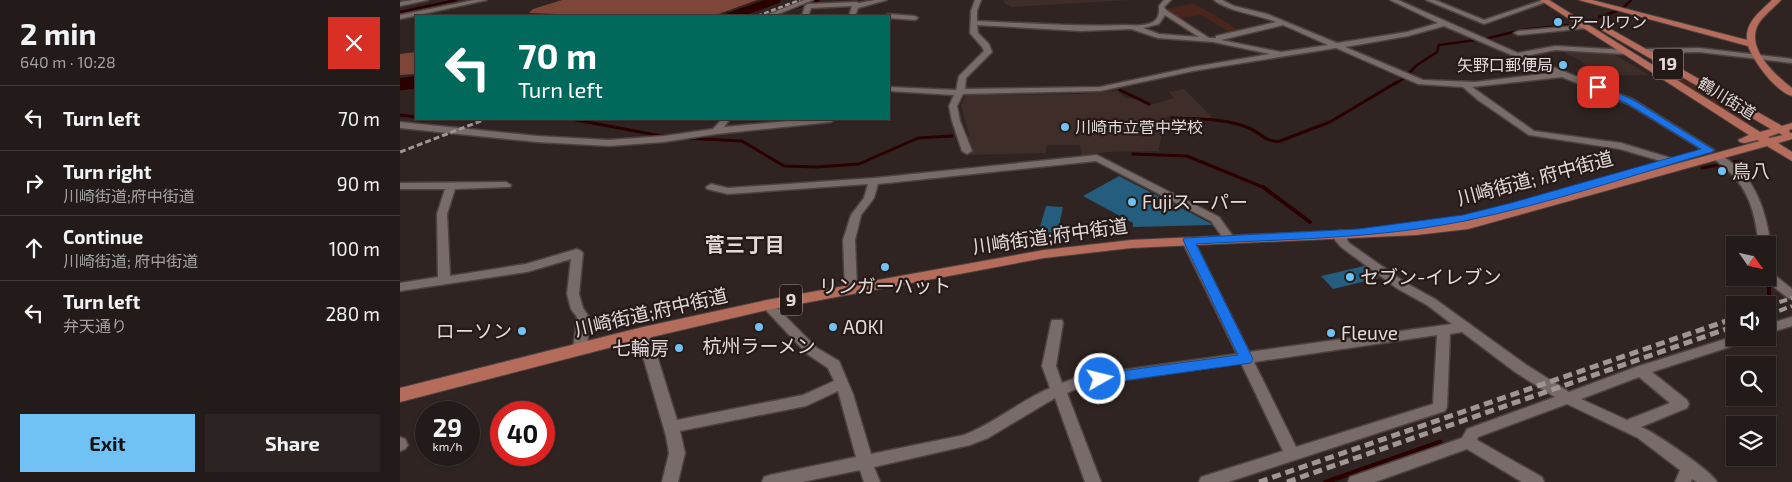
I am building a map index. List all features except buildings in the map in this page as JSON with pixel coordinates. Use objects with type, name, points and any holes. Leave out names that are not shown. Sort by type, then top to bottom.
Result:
[{"type":"main road","name":"鶴川街道","points":[[1548,0],[1653,71],[1792,157]]},
{"type":"main road","name":"鶴川街道","points":[[1548,0],[1626,41],[1792,136]]},
{"type":"main road","points":[[1583,0],[1751,44]]},
{"type":"main road","points":[[1776,0],[1753,26],[1751,44],[1757,56],[1784,87],[1792,93]]},
{"type":"main road","points":[[1624,52],[1610,39],[1626,41]]},
{"type":"main road","points":[[1649,54],[1679,75],[1670,76],[1653,71]]},
{"type":"main road","name":"9","points":[[1757,136],[1792,126]]},
{"type":"main road","name":"川崎街道;府中街道","points":[[1720,159],[1757,136]]},
{"type":"main road","name":"9","points":[[1769,143],[1792,136]]},
{"type":"main road","name":"川崎街道;府中街道","points":[[400,395],[644,333],[767,305],[1063,251],[1188,240],[1437,229],[1468,225],[1720,159],[1769,143]]},
{"type":"main road","name":"川崎街道; 府中街道","points":[[1368,232],[1483,214],[1671,161],[1720,159]]},
{"type":"street","points":[[400,4],[425,0]]},
{"type":"street","points":[[400,17],[464,2],[484,0]]},
{"type":"street","points":[[770,15],[810,0]]},
{"type":"street","points":[[806,15],[808,6],[856,4],[856,6],[884,0]]},
{"type":"street","points":[[967,151],[956,121],[953,106],[960,92],[962,78],[988,52],[986,46],[974,33],[974,11],[978,0]]},
{"type":"street","points":[[974,23],[1081,29],[1136,28],[1160,21],[1163,11],[1161,7],[1168,0]]},
{"type":"street","points":[[1217,0],[1283,23],[1405,77],[1439,85],[1466,85],[1564,74]]},
{"type":"street","points":[[1394,0],[1444,24],[1632,102],[1736,171],[1755,196],[1762,219],[1764,236]]},
{"type":"street","points":[[1429,0],[1484,22],[1548,0]]},
{"type":"street","points":[[852,15],[856,6]]},
{"type":"street","points":[[1163,11],[1211,39],[1283,23]]},
{"type":"street","points":[[890,16],[915,18]]},
{"type":"street","points":[[890,89],[947,93],[1100,90],[1174,73],[1408,34],[1444,24]]},
{"type":"street","points":[[1518,33],[1586,27]]},
{"type":"street","points":[[1136,28],[1158,36],[1211,39],[1281,54]]},
{"type":"street","points":[[1519,55],[1555,48],[1624,52]]},
{"type":"street","points":[[1649,54],[1699,50],[1792,61]]},
{"type":"street","points":[[1466,85],[1488,106],[1512,118],[1524,130],[1532,133],[1621,146],[1671,161]]},
{"type":"street","points":[[402,125],[415,119]]},
{"type":"street","points":[[716,131],[725,120]]},
{"type":"street","points":[[402,125],[596,142],[634,142],[821,120]]},
{"type":"street","points":[[711,187],[728,191],[874,181],[1097,158],[1215,219],[1229,239]]},
{"type":"street","points":[[851,290],[849,240],[856,214],[869,198],[874,181]]},
{"type":"street","points":[[444,279],[442,214],[451,185]]},
{"type":"street","points":[[400,186],[506,185]]},
{"type":"street","points":[[1341,233],[1341,240],[1345,245],[1402,286],[1431,302],[1520,368],[1568,398],[1643,434],[1686,475],[1709,482]]},
{"type":"street","points":[[1188,240],[1292,454]]},
{"type":"street","points":[[400,287],[527,268],[577,253],[572,285],[575,308],[583,318],[580,349]]},
{"type":"street","points":[[1776,282],[1792,295]]},
{"type":"street","points":[[767,305],[812,351],[834,366],[842,383],[872,482]]},
{"type":"street","points":[[1776,326],[1792,321]]},
{"type":"street","points":[[1056,323],[1049,366],[1093,482]]},
{"type":"street","points":[[770,482],[965,441],[983,434],[1058,390],[1081,381],[1465,327]]},
{"type":"street","points":[[1207,482],[1440,407],[1444,331]]},
{"type":"street","points":[[644,333],[673,427],[677,453],[670,482]]},
{"type":"street","points":[[1356,482],[1468,442],[1472,432],[1641,371],[1726,343]]},
{"type":"street","points":[[1627,426],[1682,404],[1641,371]]},
{"type":"street","points":[[673,427],[806,400],[842,383]]},
{"type":"street","points":[[1468,442],[1536,482]]},
{"type":"shaded area","points":[[562,0],[757,0],[716,15],[556,15],[529,13],[533,9]]},
{"type":"shaded area","points":[[1004,0],[1130,0],[1012,7],[1005,4]]},
{"type":"shaded area","points":[[1194,3],[1240,31],[1231,33],[1201,15],[1181,18],[1166,9]]},
{"type":"shaded area","points":[[1564,51],[1614,54],[1649,75],[1584,75],[1575,69],[1589,67]]},
{"type":"shaded area","points":[[415,52],[415,74],[400,75],[400,54]]},
{"type":"shaded area","points":[[1685,77],[1754,122],[1746,125],[1672,78]]},
{"type":"shaded area","name":"川崎市立菅中学校","points":[[1184,89],[1211,116],[1211,119],[1171,116],[1166,118],[1158,151],[1107,152],[1081,156],[1080,145],[1047,145],[1046,153],[969,155],[972,151],[964,137],[969,136],[961,105],[966,95],[1077,94],[1117,91],[1126,98],[1139,100],[1147,106],[1174,98],[1169,92]]},
{"type":"waterway","points":[[400,12],[456,0]]},
{"type":"waterway","points":[[735,15],[775,0]]},
{"type":"waterway","points":[[783,12],[819,0]]},
{"type":"waterway","points":[[1623,8],[1631,0]]},
{"type":"waterway","points":[[1599,17],[1620,10]]},
{"type":"waterway","points":[[1484,39],[1522,30],[1568,25]]},
{"type":"waterway","points":[[1395,84],[1417,65],[1437,52],[1439,45],[1476,40]]},
{"type":"waterway","points":[[400,83],[415,81]]},
{"type":"waterway","points":[[1172,118],[1230,122],[1249,128],[1271,141],[1280,141],[1330,122],[1397,82]]},
{"type":"waterway","points":[[400,89],[415,87]]},
{"type":"waterway","points":[[1120,90],[1149,104]]},
{"type":"waterway","points":[[400,115],[415,117]]},
{"type":"waterway","points":[[576,120],[667,137]]},
{"type":"waterway","points":[[682,138],[742,141],[784,166],[817,167],[859,164],[918,138],[952,136]]},
{"type":"waterway","points":[[1133,154],[1187,156],[1264,187]]},
{"type":"waterway","points":[[1702,168],[1740,161]]},
{"type":"waterway","points":[[1264,187],[1310,222]]},
{"type":"waterway","points":[[1769,286],[1769,296]]},
{"type":"waterway","points":[[1326,482],[1440,442]]},
{"type":"railway","points":[[760,15],[800,0]]},
{"type":"railway","points":[[400,152],[483,120]]},
{"type":"railway","points":[[1776,303],[1792,298]]},
{"type":"railway","points":[[1776,312],[1792,306]]},
{"type":"railway","points":[[1259,482],[1726,321]]},
{"type":"railway","points":[[1287,482],[1726,329]]},
{"type":"place","name":"アールワン","points":[[1558,22]]},
{"type":"place","name":"矢野口郵便局","points":[[1563,65]]},
{"type":"place","name":"川崎市立菅中学校","points":[[1065,127]]},
{"type":"place","name":"鳥八","points":[[1722,171]]},
{"type":"place","name":"Fujiスーパー","points":[[1132,202]]},
{"type":"place","name":"リンガーハット","points":[[885,267]]},
{"type":"place","name":"セブン-イレブン","points":[[1350,277]]},
{"type":"place","name":"杭州ラーメン","points":[[759,327]]},
{"type":"place","name":"AOKI","points":[[833,327]]},
{"type":"place","name":"ローソン","points":[[522,331]]},
{"type":"place","name":"Fleuve","points":[[1331,333]]},
{"type":"place","name":"七輪房","points":[[679,348]]},
{"type":"district","name":"菅三丁目","points":[[745,245]]},
{"type":"route","points":[[1100,379],[1246,359],[1188,240],[1368,232],[1463,218],[1514,206],[1709,150],[1632,102],[1598,87]]}]
